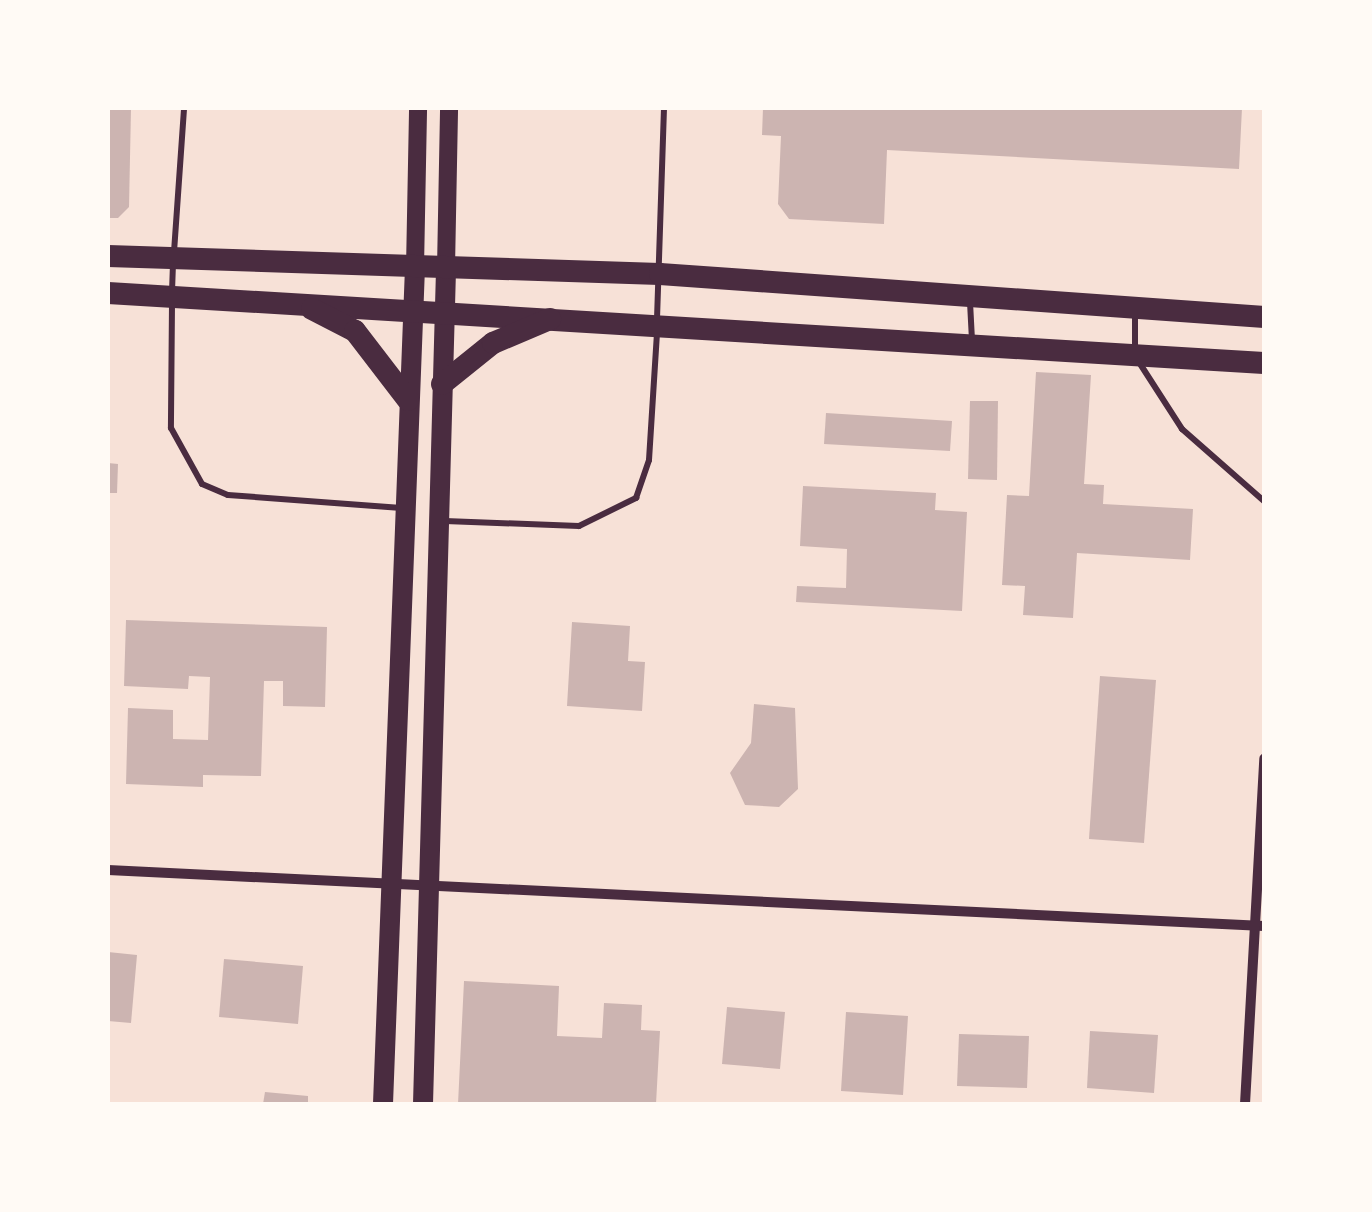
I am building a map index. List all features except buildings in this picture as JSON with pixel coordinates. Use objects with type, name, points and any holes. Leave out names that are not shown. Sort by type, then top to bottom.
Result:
[{"type":"highway","points":[[108,256],[660,274],[1264,317]]},
{"type":"highway","points":[[849,330],[852,290]]},
{"type":"highway","points":[[108,293],[849,330],[1135,356],[1264,362]]},
{"type":"highway","points":[[289,301],[355,331],[408,400]]},
{"type":"highway","points":[[442,384],[493,343],[562,315]]},
{"type":"main road","points":[[383,1104],[415,268]]},
{"type":"main road","points":[[423,1104],[444,520],[442,384],[446,268]]},
{"type":"street","points":[[415,268],[418,108]]},
{"type":"street","points":[[446,268],[449,108]]},
{"type":"street","points":[[1245,1104],[1258,926],[1264,759]]},
{"type":"street","points":[[108,870],[394,889],[1258,926]]},
{"type":"lane","points":[[184,108],[172,296],[171,428],[202,484],[228,495],[404,508]]},
{"type":"lane","points":[[444,520],[579,526],[636,498],[649,460],[660,274],[664,108]]},
{"type":"lane","points":[[970,296],[972,340]]},
{"type":"lane","points":[[1135,308],[1135,356],[1182,429],[1264,502]]}]
